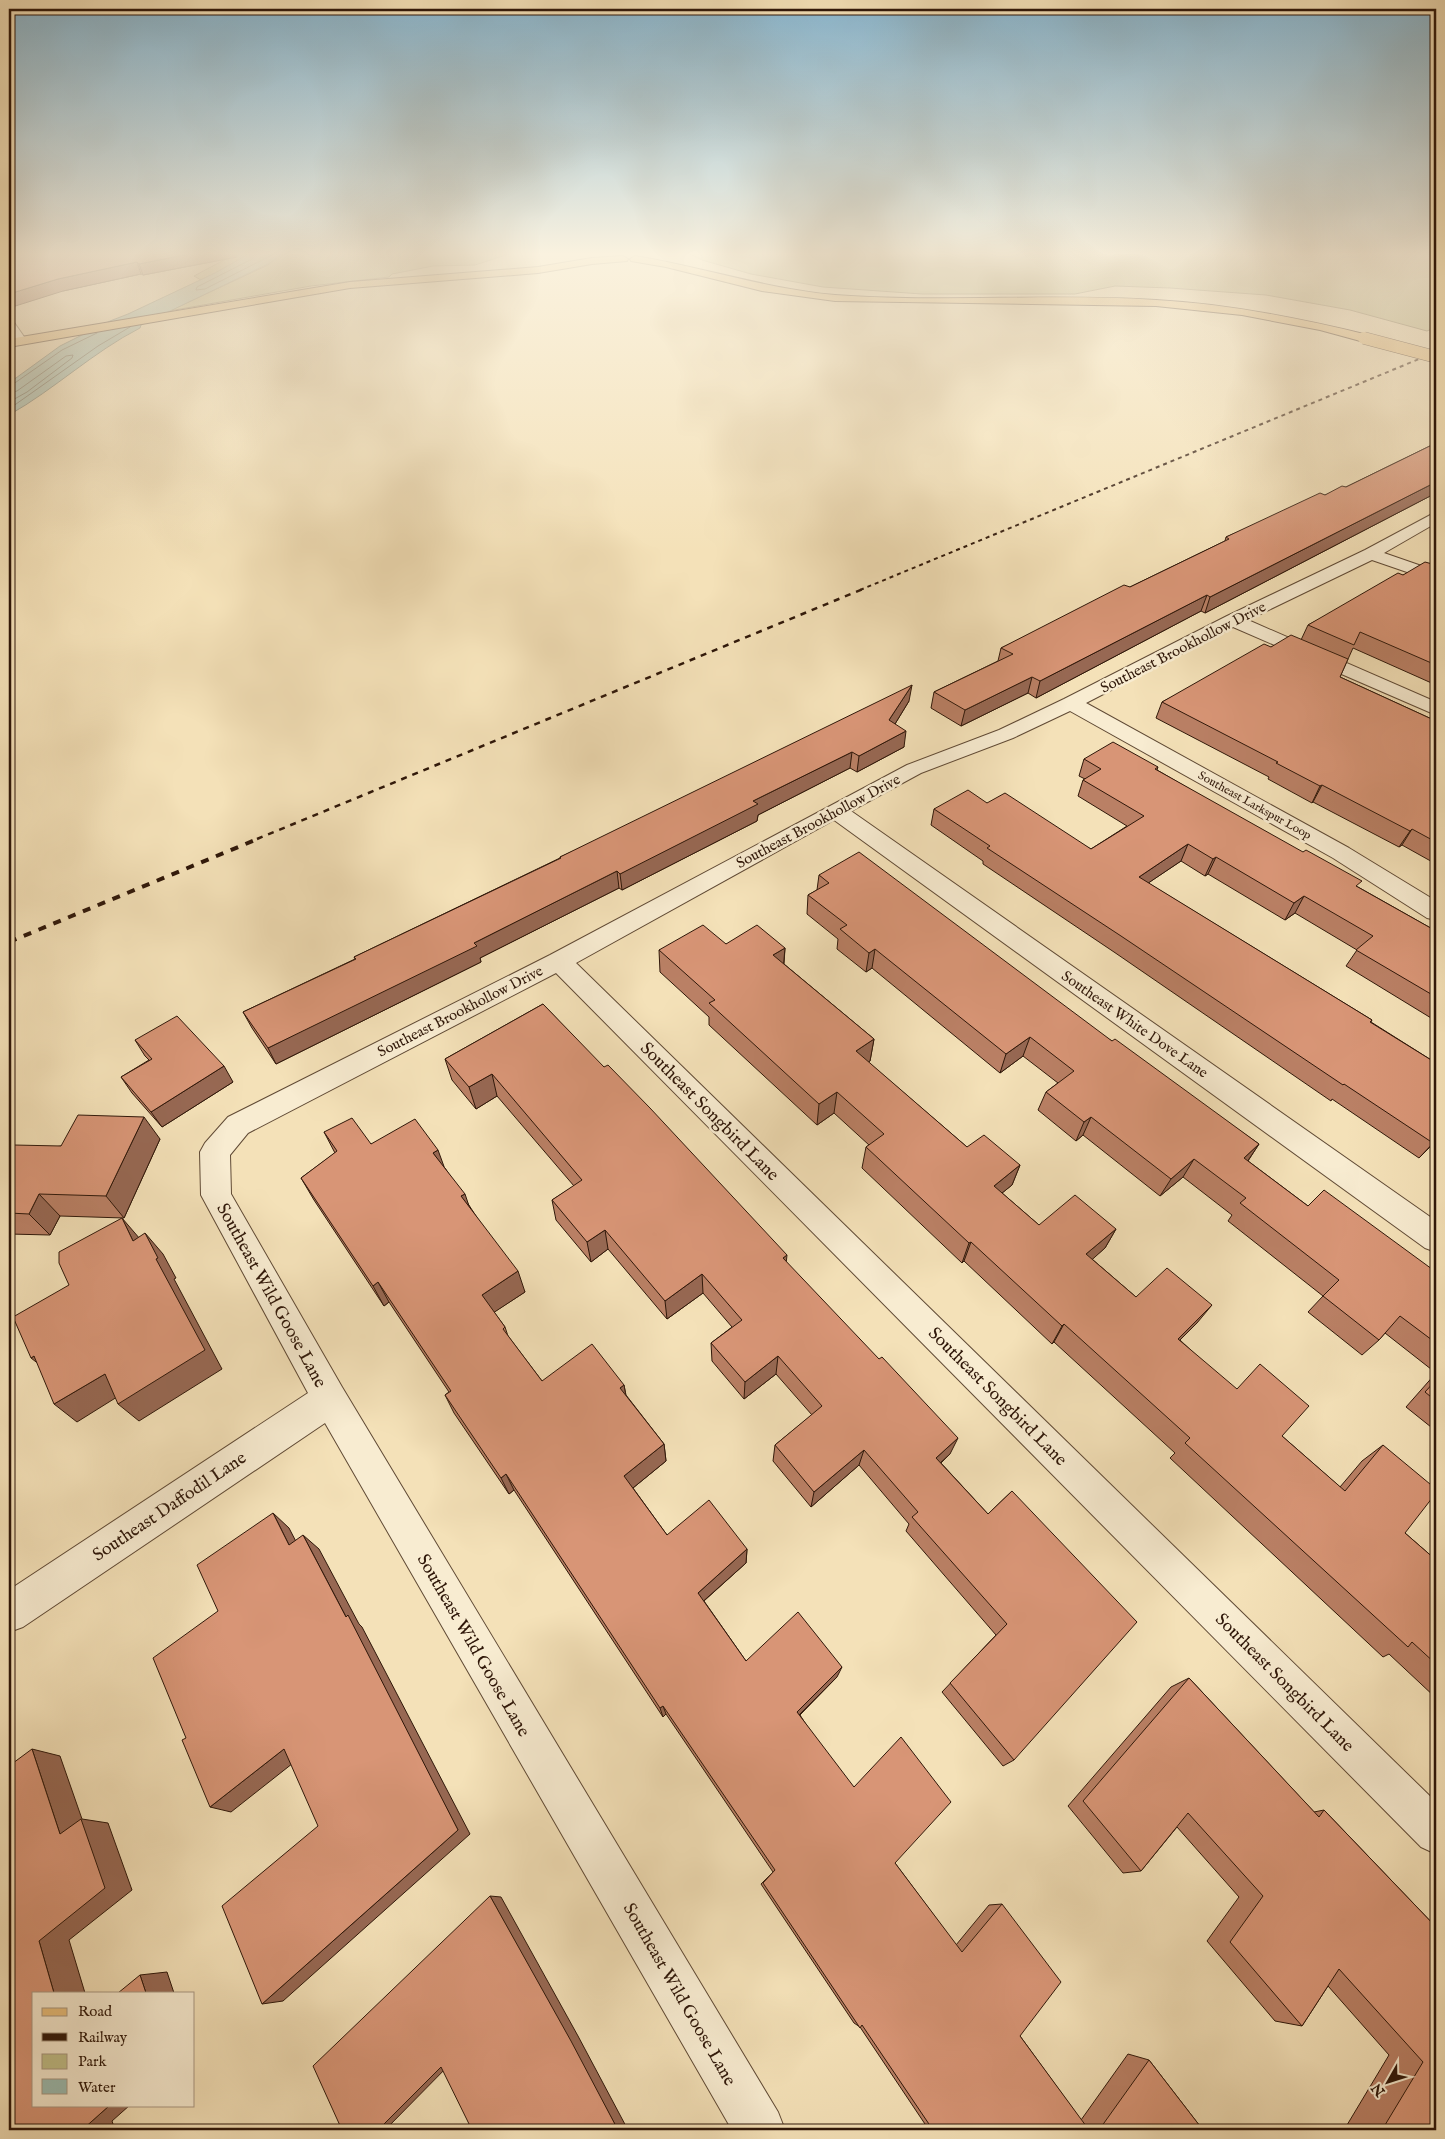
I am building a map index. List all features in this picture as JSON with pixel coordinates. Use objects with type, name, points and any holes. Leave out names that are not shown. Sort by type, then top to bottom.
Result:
[{"type":"main road","points":[[1416,352],[1436,357]]},
{"type":"street","name":"Southeast Brookhollow Drive","points":[[215,1152],[238,1125],[559,961],[835,810],[914,769],[1006,734],[1072,703],[1233,620],[1372,554],[1436,517]]},
{"type":"street","points":[[1372,554],[1436,576]]},
{"type":"street","points":[[1233,620],[1436,709]]},
{"type":"street","name":"Southeast Larkspur Loop","points":[[1072,703],[1341,853],[1436,912]]},
{"type":"street","name":"Southeast White Dove Lane","points":[[835,810],[1436,1238]]},
{"type":"street","name":"Southeast Songbird Lane","points":[[559,961],[1436,1832]]},
{"type":"street","name":"Southeast Wild Goose Lane","points":[[215,1152],[216,1195],[330,1399],[760,2130]]},
{"type":"street","name":"Southeast Daffodil Lane","points":[[9,1614],[330,1399]]},
{"type":"water","points":[[52,352],[101,352],[9,415],[9,383]]},
{"type":"building","points":[[1436,443],[1436,482],[1210,597],[1207,595],[1040,681],[1032,677],[965,710],[934,692],[1013,654],[1001,648],[1124,585],[1130,587],[1229,539],[1226,537],[1320,493],[1325,495],[1342,486],[1346,487]]},
{"type":"building","points":[[1425,562],[1436,565],[1436,665],[1360,632],[1354,645],[1308,625],[1398,573],[1403,575]]},
{"type":"building","points":[[1291,635],[1348,659],[1340,677],[1436,721],[1436,842],[1412,829],[1410,831],[1322,785],[1320,786],[1162,702],[1264,644],[1271,647]]},
{"type":"building","points":[[912,685],[889,720],[906,731],[859,756],[852,752],[753,801],[758,804],[620,874],[617,871],[474,943],[477,946],[268,1048],[243,1012],[356,959],[354,957],[561,858]]},
{"type":"building","points":[[1113,742],[1158,767],[1155,769],[1303,852],[1306,850],[1362,881],[1356,886],[1436,931],[1436,997],[1356,950],[1373,936],[1304,896],[1294,903],[1216,857],[1213,859],[1188,844],[1139,877],[1372,1020],[1370,1022],[1436,1063],[1436,1140],[1433,1143],[987,848],[990,846],[934,809],[968,790],[987,803],[1005,793],[1091,849],[1144,816],[1083,780],[1101,769],[1084,759]]},
{"type":"building","points":[[859,852],[1112,1041],[1115,1039],[1259,1144],[1244,1158],[1308,1206],[1324,1190],[1436,1272],[1436,1343],[1400,1316],[1379,1340],[1323,1296],[1339,1280],[1240,1203],[1246,1198],[1194,1159],[1171,1179],[1091,1117],[1084,1122],[1046,1092],[1074,1071],[1030,1037],[1006,1054],[875,949],[869,953],[840,929],[847,925],[808,895],[829,883],[819,875]]},
{"type":"building","points":[[703,925],[726,944],[757,925],[785,948],[773,955],[874,1039],[856,1051],[967,1147],[984,1135],[1020,1165],[994,1186],[1039,1225],[1075,1195],[1116,1229],[1086,1254],[1136,1297],[1167,1268],[1212,1305],[1178,1339],[1237,1389],[1260,1364],[1309,1406],[1282,1436],[1345,1491],[1383,1445],[1436,1489],[1436,1493],[1405,1533],[1436,1560],[1436,1664],[1412,1642],[1408,1647],[1185,1443],[1190,1438],[1064,1324],[1062,1326],[971,1242],[969,1243],[866,1147],[884,1134],[837,1092],[819,1104],[709,1003],[715,1000],[659,950]]},
{"type":"building","points":[[543,1004],[604,1067],[608,1065],[650,1108],[787,1255],[783,1258],[879,1359],[882,1357],[958,1438],[936,1458],[988,1514],[1012,1491],[1137,1622],[1014,1760],[950,1683],[1007,1624],[912,1517],[918,1512],[864,1450],[814,1492],[775,1445],[822,1406],[778,1356],[745,1382],[711,1343],[742,1320],[702,1274],[665,1301],[605,1230],[587,1242],[552,1200],[582,1180],[492,1074],[469,1087],[445,1059]]},
{"type":"building","points":[[177,1016],[224,1066],[151,1112],[121,1077],[152,1059],[135,1040]]},
{"type":"building","points":[[78,1115],[144,1117],[106,1196],[39,1194],[29,1214],[9,1213],[9,1154],[14,1145],[61,1146]]},
{"type":"building","points":[[352,1118],[371,1144],[415,1119],[438,1150],[433,1153],[465,1194],[461,1196],[518,1271],[482,1295],[505,1327],[503,1329],[542,1381],[592,1344],[624,1385],[620,1388],[664,1444],[624,1476],[667,1535],[709,1500],[747,1549],[698,1593],[746,1661],[798,1612],[842,1667],[797,1712],[854,1787],[901,1737],[951,1802],[895,1863],[962,1952],[1002,1904],[1061,1982],[1020,2036],[1089,2130],[933,2130],[862,2025],[860,2028],[763,1883],[775,1870],[663,1706],[660,1708],[506,1474],[501,1478],[445,1395],[451,1391],[378,1282],[373,1286],[301,1178],[337,1151],[324,1132]]},
{"type":"building","points":[[122,1218],[133,1241],[145,1233],[158,1258],[156,1259],[205,1350],[118,1404],[105,1374],[54,1404],[34,1356],[31,1358],[13,1317],[69,1285],[59,1263],[59,1252]]},
{"type":"building","points":[[1436,1380],[1436,1401],[1425,1392]]},
{"type":"building","points":[[273,1513],[289,1545],[303,1535],[346,1617],[348,1615],[458,1830],[262,2004],[222,1906],[318,1826],[284,1749],[210,1807],[182,1740],[186,1738],[153,1658],[218,1611],[197,1565]]},
{"type":"building","points":[[1189,1678],[1319,1817],[1324,1810],[1436,1927],[1436,2130],[1382,2130],[1423,2062],[1339,1969],[1302,2026],[1230,1942],[1263,1896],[1188,1813],[1141,1871],[1083,1801]]},
{"type":"building","points":[[32,1749],[60,1834],[81,1819],[105,1888],[39,1941],[54,1992],[32,1992],[32,2106],[109,2106],[82,2130],[9,2130],[9,1766]]},
{"type":"building","points":[[490,1896],[618,2130],[472,2130],[441,2067],[378,2130],[342,2130],[313,2066]]},
{"type":"building","points":[[140,1975],[146,1992],[119,1992]]},
{"type":"building","points":[[1149,2060],[1203,2130],[1099,2130]]},
{"type":"railway","points":[[860,590],[1436,352]]},
{"type":"railway","points":[[257,839],[863,589]]},
{"type":"railway","points":[[9,942],[260,838]]}]
